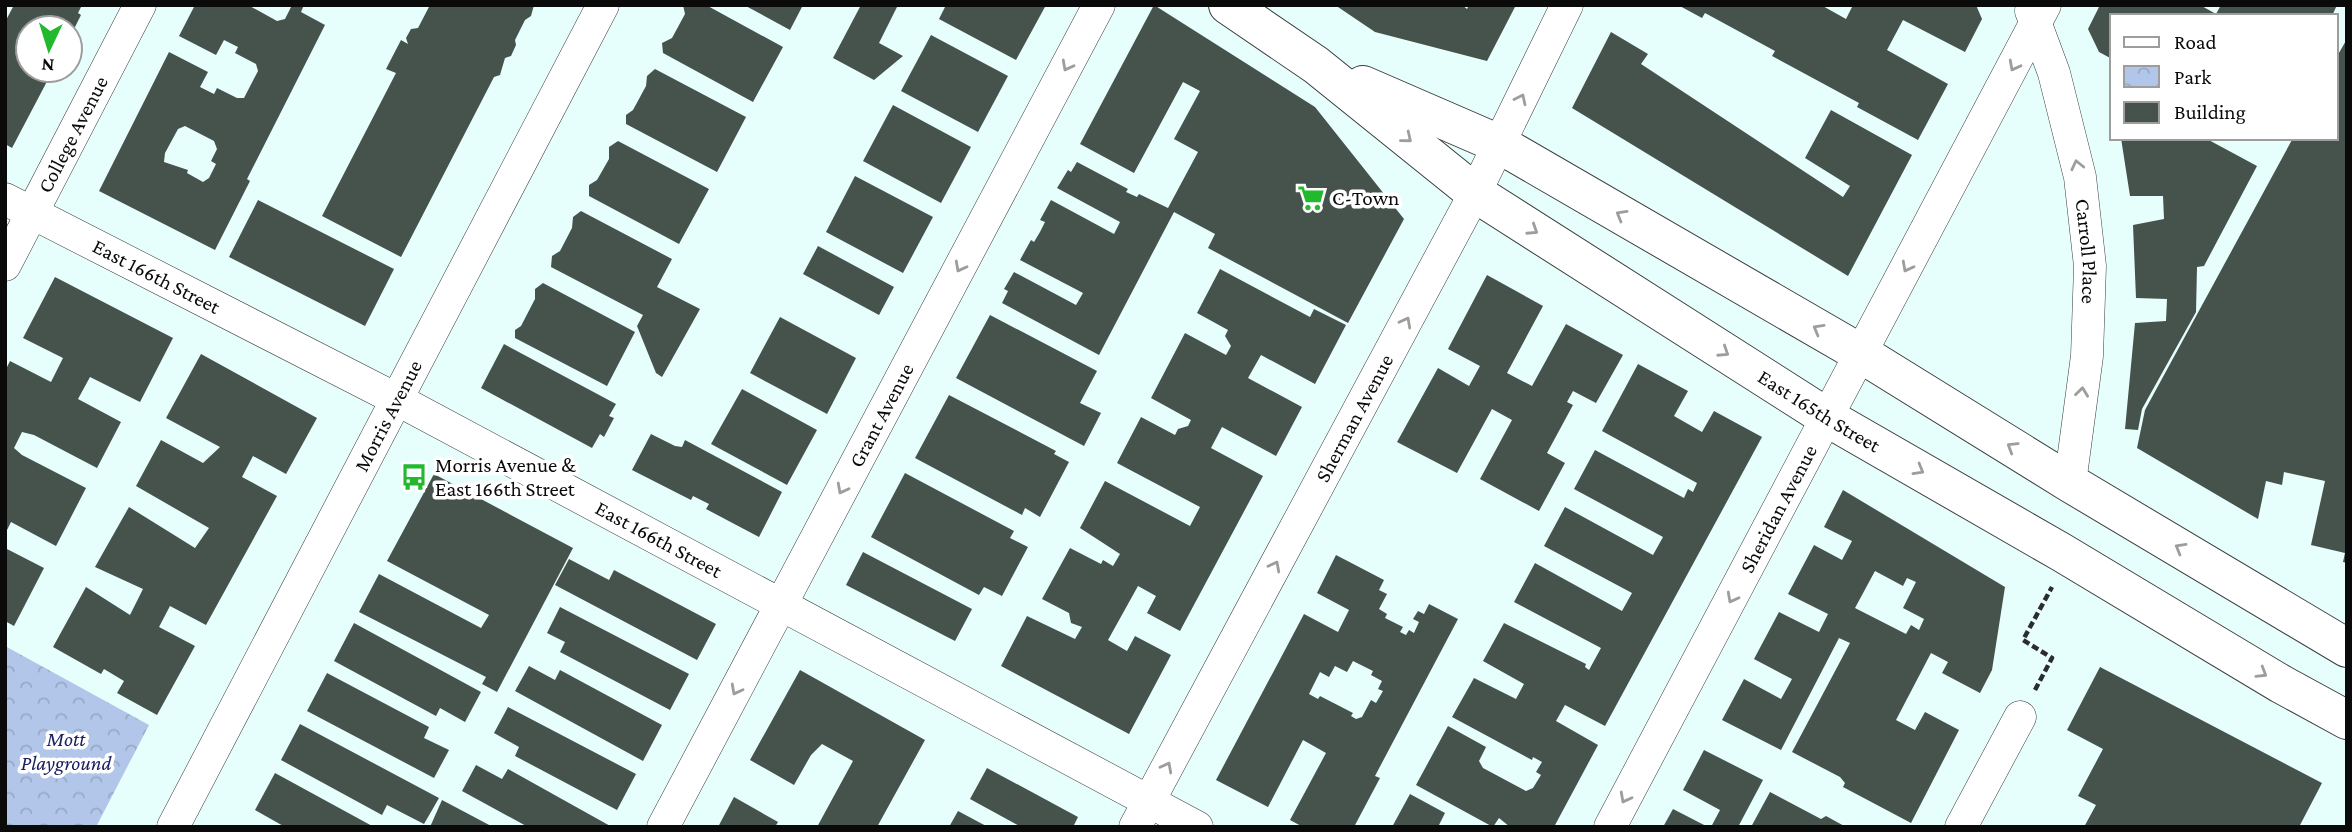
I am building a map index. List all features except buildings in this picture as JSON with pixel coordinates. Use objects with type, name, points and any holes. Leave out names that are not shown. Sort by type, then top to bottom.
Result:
[{"type":"street","name":"College Avenue","points":[[5,265],[140,5]]},
{"type":"street","name":"Morris Avenue","points":[[173,827],[603,5]]},
{"type":"street","name":"Grant Avenue","points":[[663,827],[1099,5]]},
{"type":"street","name":"East 165th Street","points":[[1228,5],[1316,65],[1475,193],[1828,418],[2347,720]]},
{"type":"street","name":"Sherman Avenue","points":[[1142,814],[1475,193],[1567,5]]},
{"type":"street","name":"Sheridan Avenue","points":[[1610,827],[1828,418],[2037,12]]},
{"type":"street","name":"Carroll Place","points":[[2037,12],[2080,177],[2090,266],[2087,356],[2070,484]]},
{"type":"street","name":"East 165th Street","points":[[1316,65],[1499,144],[1860,353],[2070,484],[2347,648]]},
{"type":"street","name":"East 166th Street","points":[[5,199],[398,400],[781,605],[1142,814],[1197,827]]},
{"type":"street","points":[[1961,827],[2020,717]]},
{"type":"path","points":[[2042,678],[2052,658],[2023,640],[2056,580]]},
{"type":"green space","name":"Mott Playground","points":[[5,646],[149,725],[96,827],[5,827]]},
{"type":"place","name":"C-Town","points":[[1311,198]]},
{"type":"place","name":"Morris Avenue & East 166th Street","points":[[414,477]]}]
